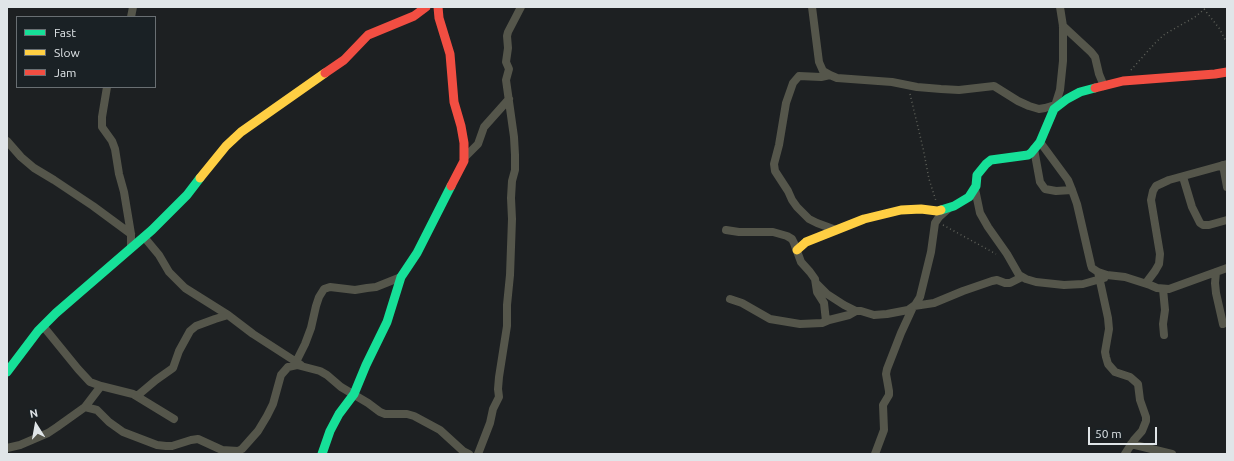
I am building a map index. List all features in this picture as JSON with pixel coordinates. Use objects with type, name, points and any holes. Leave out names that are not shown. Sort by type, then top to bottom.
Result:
[{"type":"street","points":[[7,372],[56,313],[144,237],[187,195],[226,146],[241,132],[344,60],[368,35],[414,16],[426,7]]},
{"type":"street","points":[[438,7],[441,25],[450,54],[454,102],[461,126],[464,143],[464,158]]},
{"type":"street","points":[[478,454],[490,423],[493,409],[499,397],[499,377],[507,326],[512,219],[511,198],[512,181],[515,170],[515,155],[506,80],[509,69],[506,62],[508,48],[507,36],[521,7]]},
{"type":"street","points":[[812,7],[819,62],[823,71],[837,78],[892,82],[907,85],[959,90],[994,86],[1018,101],[1040,109],[1055,107],[1080,92],[1120,82],[1227,72]]},
{"type":"street","points":[[1060,7],[1063,26],[1062,78],[1055,107],[1037,146],[1028,155],[991,160],[977,174],[975,189],[980,213],[988,227],[1019,275],[1036,282],[1064,285],[1083,284],[1099,276],[1114,276],[1125,277],[1157,288],[1169,289],[1227,268]]},
{"type":"street","points":[[1063,26],[1095,57],[1098,74],[1104,86]]},
{"type":"street","points":[[830,75],[821,78],[799,76],[793,83],[786,103],[779,145],[774,164],[775,171],[797,207],[816,224],[836,230]]},
{"type":"street","points":[[107,88],[102,117],[102,127],[116,149],[117,166],[124,192],[131,234],[131,248]]},
{"type":"street","points":[[322,454],[330,431],[339,414],[354,394],[390,313],[401,277],[417,254],[464,158],[478,144],[484,127],[508,99]]},
{"type":"street","points":[[7,142],[34,168],[93,206],[131,234]]},
{"type":"street","points":[[1037,146],[1068,180],[1077,204],[1091,265],[1099,276],[1109,329],[1105,352],[1108,364],[1115,372],[1130,378],[1138,384],[1139,387],[1146,421],[1125,454]]},
{"type":"street","points":[[1037,146],[1038,172],[1042,186],[1050,190],[1072,190]]},
{"type":"street","points":[[1146,283],[1155,272],[1159,264],[1160,254],[1151,200],[1156,186],[1169,180],[1225,165],[1227,187]]},
{"type":"street","points":[[1183,177],[1192,207],[1200,223],[1203,225],[1209,225],[1227,220]]},
{"type":"street","points":[[797,250],[806,242],[864,219],[901,210],[921,208],[937,211],[946,209],[969,197],[975,189]]},
{"type":"street","points":[[875,454],[884,430],[883,405],[889,395],[886,374],[901,333],[913,307],[920,297],[931,252],[933,233],[937,221],[946,209]]},
{"type":"street","points":[[726,230],[739,232],[766,231],[779,233],[792,239],[801,262],[812,275],[816,283],[818,292],[824,303],[826,322]]},
{"type":"street","points":[[144,237],[159,255],[169,272],[185,288],[228,315],[258,338],[299,364],[327,375],[341,387],[380,412],[385,414],[408,414],[440,430],[469,454]]},
{"type":"street","points":[[1216,272],[1216,293],[1223,324]]},
{"type":"street","points":[[299,364],[311,328],[317,302],[324,289],[330,287],[355,290],[376,287],[401,277]]},
{"type":"street","points":[[816,283],[828,294],[856,311],[874,315],[901,312],[913,307],[934,303],[992,281],[997,280],[1010,283],[1022,277]]},
{"type":"street","points":[[1163,289],[1165,310],[1163,324],[1164,335]]},
{"type":"street","points":[[730,299],[742,303],[770,319],[800,324],[818,324],[850,315],[856,311]]},
{"type":"street","points":[[137,396],[156,380],[174,368],[187,334],[190,331],[196,326],[228,315]]},
{"type":"street","points":[[44,326],[90,382],[137,396],[174,419]]},
{"type":"street","points":[[85,407],[97,410],[109,422],[124,432],[157,445],[172,446],[198,439],[216,448],[237,453],[258,431],[273,404],[281,375],[285,369],[292,365],[299,364]]},
{"type":"street","points":[[7,448],[20,445],[48,433],[85,407],[101,386]]},
{"type":"street","points":[[1131,444],[1172,454]]},
{"type":"path","points":[[1120,82],[1156,42],[1166,34],[1196,17],[1207,7]]},
{"type":"path","points":[[1204,9],[1219,28],[1227,43]]},
{"type":"path","points":[[907,85],[923,148],[929,179],[934,194],[946,209]]},
{"type":"path","points":[[937,221],[970,241],[1011,262]]},
{"type":"traffic: fast","points":[[941,210],[954,206],[969,197],[976,186],[977,175],[991,160],[1028,155],[1031,153],[1040,142],[1054,109],[1067,99],[1080,92],[1095,88]]},
{"type":"traffic: fast","points":[[7,372],[38,331],[56,313],[152,230],[187,195],[200,178]]},
{"type":"traffic: fast","points":[[322,454],[330,431],[339,414],[354,394],[387,322],[401,277],[417,253],[451,186]]},
{"type":"traffic: slow","points":[[200,178],[226,146],[241,132],[325,73]]},
{"type":"traffic: slow","points":[[797,250],[806,242],[864,219],[901,210],[941,210]]},
{"type":"traffic: jam","points":[[325,73],[344,60],[368,35],[414,16],[426,7]]},
{"type":"traffic: jam","points":[[438,7],[439,18],[450,54],[454,102],[464,143],[464,161],[451,186]]},
{"type":"traffic: jam","points":[[1095,88],[1123,81],[1227,72]]}]
